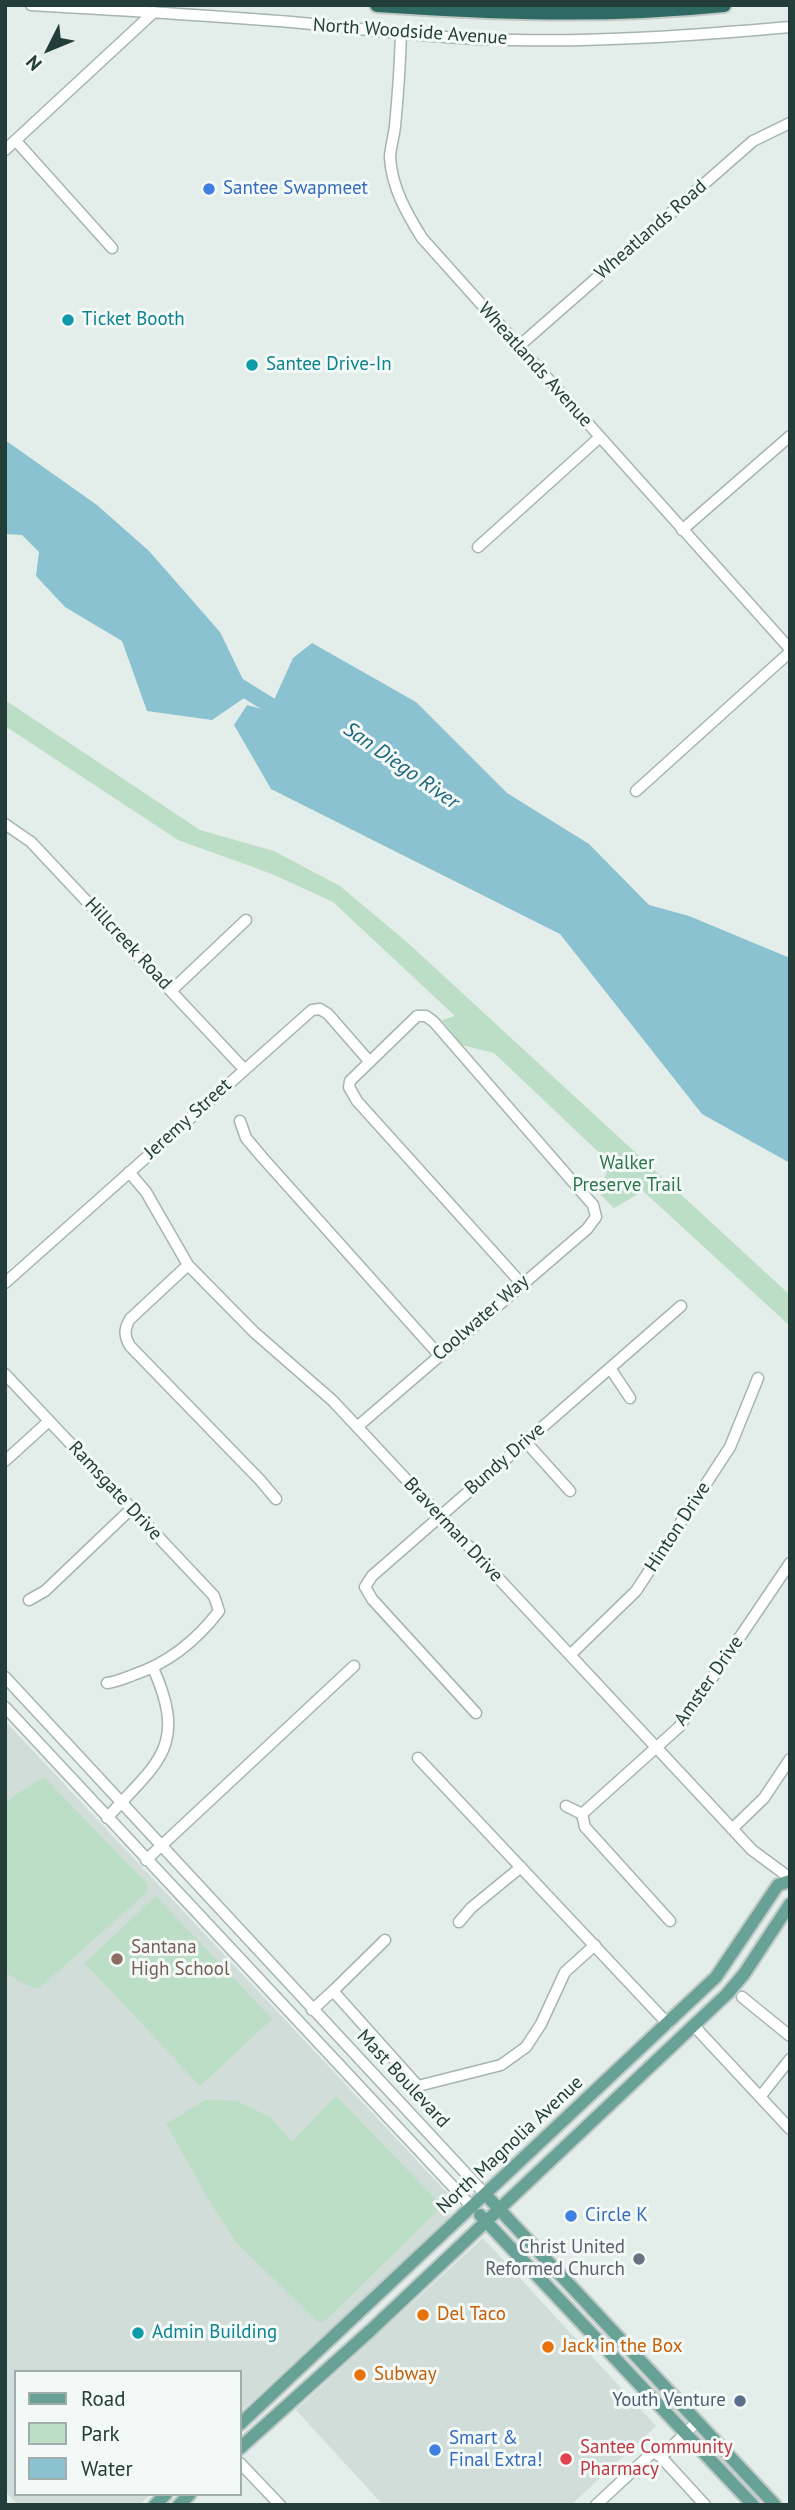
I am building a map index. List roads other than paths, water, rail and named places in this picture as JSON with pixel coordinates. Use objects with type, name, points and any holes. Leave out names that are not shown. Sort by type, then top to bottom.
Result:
[{"type":"highway","points":[[377,5],[492,13],[577,14],[678,10],[724,5]]},
{"type":"main road","name":"North Magnolia Avenue","points":[[242,2422],[668,2024],[725,1967],[778,1885],[790,1879]]},
{"type":"main road","name":"North Magnolia Avenue","points":[[242,2446],[370,2330],[727,1994],[744,1974],[790,1904]]},
{"type":"main road","points":[[694,2026],[689,2016],[724,1978],[725,1967]]},
{"type":"main road","name":"Mast Boulevard","points":[[485,2194],[775,2505]]},
{"type":"main road","name":"Mast Boulevard","points":[[472,2207],[753,2505]]},
{"type":"street","name":"North Woodside Avenue","points":[[31,5],[512,40],[616,40],[790,27]]},
{"type":"street","points":[[5,150],[154,12]]},
{"type":"street","name":"Wheatlands Avenue","points":[[401,34],[390,156],[395,184],[406,212],[422,238],[790,651]]},
{"type":"street","name":"Wheatlands Road","points":[[519,346],[752,141],[790,122]]},
{"type":"street","points":[[16,141],[113,248]]},
{"type":"street","points":[[682,530],[790,436]]},
{"type":"street","points":[[478,547],[600,437]]},
{"type":"street","points":[[636,791],[790,651]]},
{"type":"street","name":"Hillcreek Road","points":[[5,824],[31,842],[244,1069]]},
{"type":"street","points":[[172,990],[246,920]]},
{"type":"street","name":"Jeremy Street","points":[[5,1283],[312,1010],[320,1009],[328,1014],[369,1061]]},
{"type":"street","name":"Coolwater Way","points":[[357,1427],[521,1283],[587,1229],[596,1217],[593,1205],[426,1016],[417,1016],[369,1061]]},
{"type":"street","points":[[369,1061],[350,1081],[349,1087],[356,1101],[521,1283]]},
{"type":"street","points":[[240,1121],[246,1138],[262,1157],[439,1355]]},
{"type":"street","name":"Braverman Drive","points":[[129,1172],[146,1192],[188,1265],[254,1332],[333,1401],[752,1850],[790,1879]]},
{"type":"street","points":[[188,1265],[130,1319],[124,1328],[126,1339],[276,1499]]},
{"type":"street","name":"Bundy Drive","points":[[476,1713],[372,1599],[365,1587],[372,1576],[681,1306]]},
{"type":"street","points":[[610,1368],[630,1398]]},
{"type":"street","name":"Ramsgate Drive","points":[[5,1374],[214,1596],[219,1611],[203,1632],[186,1647],[153,1668]]},
{"type":"street","name":"Hinton Drive","points":[[570,1655],[636,1591],[730,1447],[758,1378]]},
{"type":"street","points":[[5,1461],[49,1421]]},
{"type":"street","points":[[525,1441],[570,1491]]},
{"type":"street","points":[[29,1600],[45,1591],[131,1509]]},
{"type":"street","name":"Amster Drive","points":[[583,1814],[680,1727],[790,1563]]},
{"type":"street","points":[[146,1860],[354,1666]]},
{"type":"street","points":[[107,1683],[153,1668],[166,1699],[168,1718],[166,1738],[156,1766],[107,1818]]},
{"type":"street","name":"Mast Boulevard","points":[[5,1677],[485,2194]]},
{"type":"street","name":"Mast Boulevard","points":[[5,1707],[472,2207]]},
{"type":"street","points":[[418,1758],[668,2024]]},
{"type":"street","points":[[732,1829],[764,1798],[790,1759]]},
{"type":"street","points":[[566,1806],[583,1814],[585,1827],[670,1921]]},
{"type":"street","points":[[459,1922],[471,1908],[521,1867]]},
{"type":"street","points":[[312,2010],[385,1940]]},
{"type":"street","points":[[333,1990],[418,2086],[501,2065],[526,2047],[541,2024],[565,1972],[595,1945]]},
{"type":"street","points":[[741,1997],[790,2036]]},
{"type":"street","points":[[694,2026],[790,2129]]},
{"type":"street","points":[[760,2097],[790,2059]]},
{"type":"street","points":[[661,2456],[696,2421]]},
{"type":"street","points":[[596,2505],[653,2452],[661,2456],[705,2505]]},
{"type":"street","points":[[242,2465],[278,2504]]},
{"type":"water","points":[[5,440],[97,505],[149,551],[220,632],[250,694],[212,720],[147,711],[122,641],[65,607],[36,576],[39,552],[22,535],[5,534]]},
{"type":"water","points":[[312,643],[416,702],[507,793],[589,844],[649,905],[689,916],[790,958],[790,1163],[702,1114],[560,934],[271,789],[234,725],[247,705],[269,711],[293,658]]},
{"type":"waterway","name":"San Diego River","points":[[231,681],[289,717]]},
{"type":"place","name":"Santee Swapmeet","points":[[209,189]]},
{"type":"place","name":"Ticket Booth","points":[[68,320]]},
{"type":"place","name":"Santee Drive-In","points":[[252,365]]},
{"type":"place","name":"Santana High School","points":[[117,1959]]},
{"type":"place","name":"Circle K","points":[[571,2216]]},
{"type":"place","name":"Christ United Reformed Church","points":[[639,2259]]},
{"type":"place","name":"Del Taco","points":[[423,2315]]},
{"type":"place","name":"Admin Building","points":[[138,2333]]},
{"type":"place","name":"Jack in the Box","points":[[548,2347]]},
{"type":"place","name":"Subway","points":[[360,2375]]},
{"type":"place","name":"Youth Venture","points":[[740,2401]]},
{"type":"place","name":"Smart & Final Extra!","points":[[435,2450]]},
{"type":"place","name":"Santee Community Pharmacy","points":[[566,2459]]},
{"type":"park label","name":"Walker Preserve Trail","points":[[627,1175]]}]
